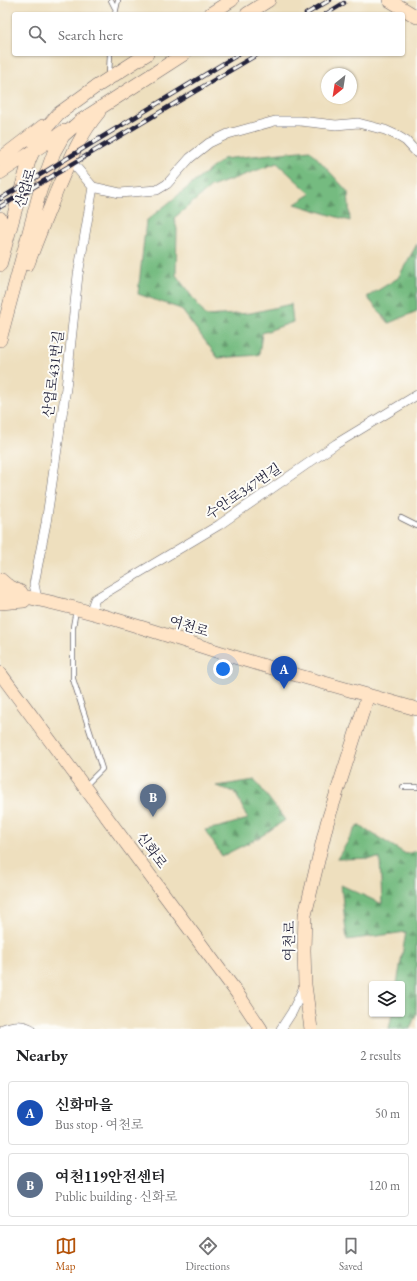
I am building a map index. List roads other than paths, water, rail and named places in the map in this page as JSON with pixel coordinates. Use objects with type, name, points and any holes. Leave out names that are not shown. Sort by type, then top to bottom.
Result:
[{"type":"main road","points":[[213,12],[232,0]]},
{"type":"main road","points":[[250,12],[269,0]]},
{"type":"main road","points":[[389,0],[417,17]]},
{"type":"main road","name":"산업로","points":[[1,260],[23,179],[32,152],[43,132],[58,114],[144,56]]},
{"type":"main road","name":"산업로","points":[[0,340],[40,191],[58,144],[66,133],[80,121],[181,56]]},
{"type":"main road","name":"산업로","points":[[0,340],[43,223],[78,142],[102,109],[117,96]]},
{"type":"main road","points":[[4,156],[58,114]]},
{"type":"main road","points":[[0,172],[80,121]]},
{"type":"main road","points":[[4,156],[20,151],[32,152],[39,156],[44,163],[40,191]]},
{"type":"main road","points":[[0,218],[3,242],[1,260]]},
{"type":"main road","points":[[0,579],[14,588],[37,599]]},
{"type":"main road","name":"여천로","points":[[0,592],[54,602],[76,608],[288,674],[417,709]]},
{"type":"main road","points":[[3,603],[32,600],[54,602]]},
{"type":"main road","name":"신화로","points":[[0,673],[237,993],[261,1029]]},
{"type":"main road","name":"여천로","points":[[311,1029],[305,985],[305,915],[327,823],[368,695]]},
{"type":"street","points":[[70,160],[93,187],[120,193],[158,190],[167,184],[190,158],[209,143],[228,134],[276,121],[300,121],[336,125],[358,123],[385,130],[396,135],[406,141],[417,153]]},
{"type":"street","name":"산업로431번길","points":[[37,599],[34,584],[46,523],[66,388],[78,274],[93,187]]},
{"type":"street","name":"수안로347번길","points":[[90,612],[95,599],[219,525],[336,444],[417,395]]},
{"type":"street","points":[[281,1029],[292,1012],[305,985]]},
{"type":"street","points":[[3,1029],[14,1026],[25,1026],[32,1029]]},
{"type":"lane","points":[[111,0],[115,8]]},
{"type":"lane","points":[[115,12],[118,0]]},
{"type":"lane","points":[[108,79],[110,56]]},
{"type":"lane","points":[[401,518],[417,526]]},
{"type":"lane","points":[[76,608],[73,627],[73,679],[102,769],[85,786]]},
{"type":"lane","points":[[403,787],[417,787]]},
{"type":"railway","points":[[309,12],[330,0]]},
{"type":"railway","points":[[329,12],[344,3]]},
{"type":"railway","points":[[0,199],[236,56]]},
{"type":"railway","points":[[0,207],[255,56]]},
{"type":"place","name":"신화마을","points":[[284,689]]},
{"type":"place","name":"여천119안전센터","points":[[153,817]]}]
